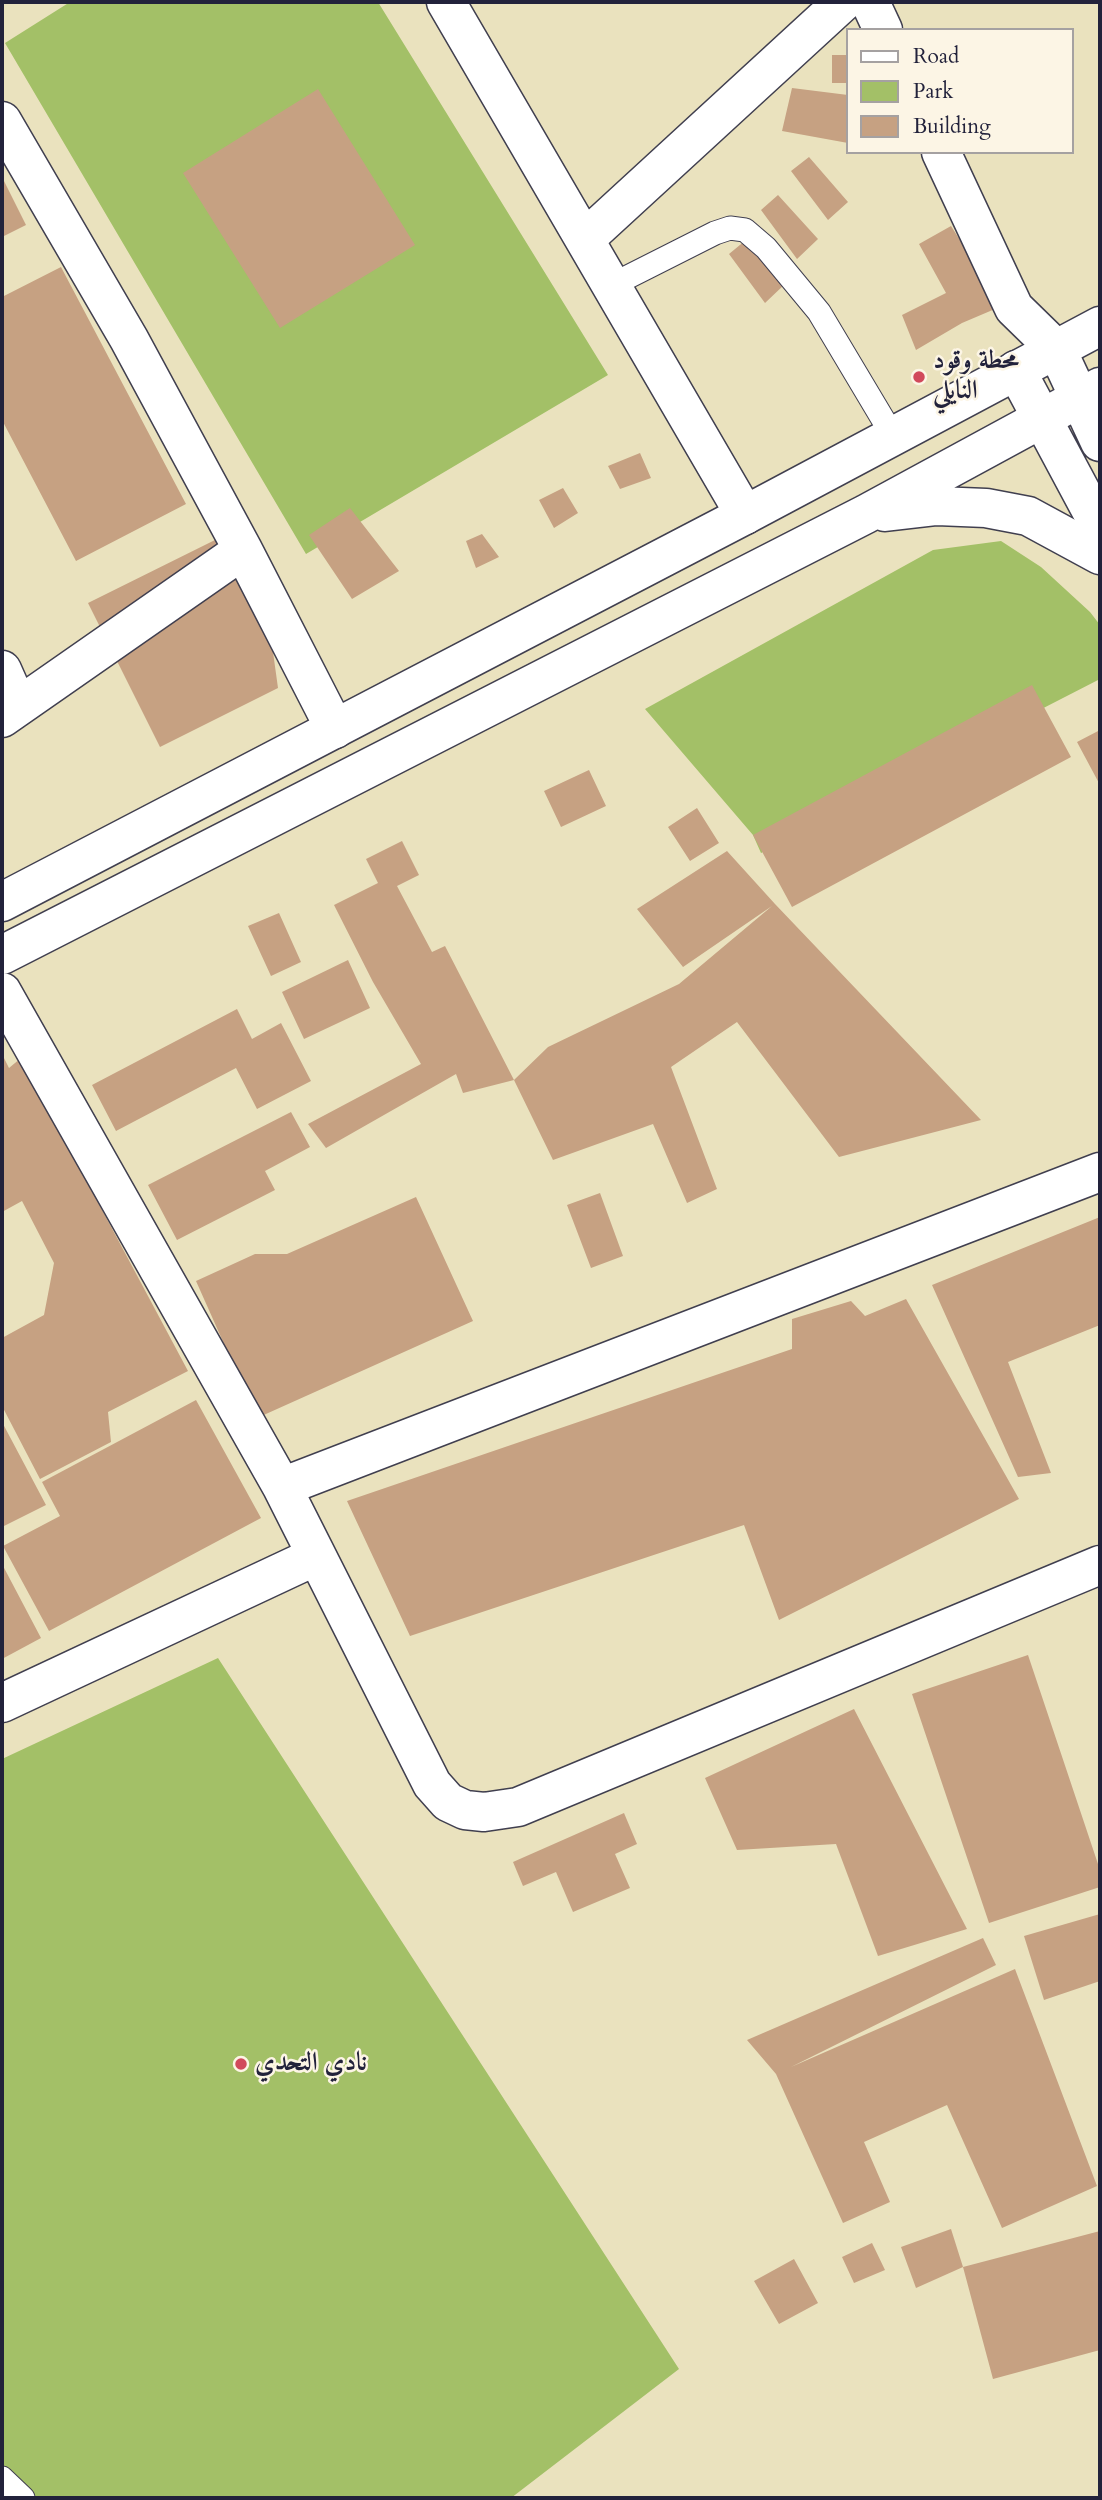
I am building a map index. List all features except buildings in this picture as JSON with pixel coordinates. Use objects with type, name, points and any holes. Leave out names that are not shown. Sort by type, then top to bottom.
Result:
[{"type":"street","points":[[586,239],[843,2]]},
{"type":"street","points":[[870,2],[882,28]]},
{"type":"street","points":[[457,6],[612,285],[745,515]]},
{"type":"street","points":[[2,121],[129,339],[243,550],[335,729]]},
{"type":"street","points":[[942,154],[1014,308],[1056,350],[1090,393],[1100,442]]},
{"type":"street","points":[[1014,308],[1016,370],[1100,527]]},
{"type":"street","points":[[2,902],[745,515],[1100,326]]},
{"type":"street","points":[[2,955],[866,514],[1090,393]]},
{"type":"street","points":[[866,514],[937,506],[986,508],[1028,516],[1100,555]]},
{"type":"street","points":[[2,670],[10,712],[243,550]]},
{"type":"street","points":[[2,992],[282,1487],[432,1784],[448,1802],[465,1810],[484,1812],[518,1807],[1100,1565]]},
{"type":"street","points":[[282,1487],[1100,1172]]},
{"type":"street","points":[[2,1703],[316,1556]]},
{"type":"lane","points":[[612,285],[715,233],[730,228],[745,230],[766,248],[819,313],[893,436]]},
{"type":"lane","points":[[2,2478],[23,2498]]},
{"type":"green space","points":[[70,2],[378,2],[608,375],[306,554],[5,43]]},
{"type":"green space","points":[[1001,541],[1041,567],[1090,612],[1100,625],[1100,679],[761,853],[753,835],[645,709],[933,550]]},
{"type":"green space","name":"نادي التحدي","points":[[218,1658],[679,2369],[511,2498],[2,2498],[2,1759]]},
{"type":"place","name":"محطة وقود النايلي","points":[[919,377]]},
{"type":"place","name":"نادي التحدي","points":[[241,2064]]}]
